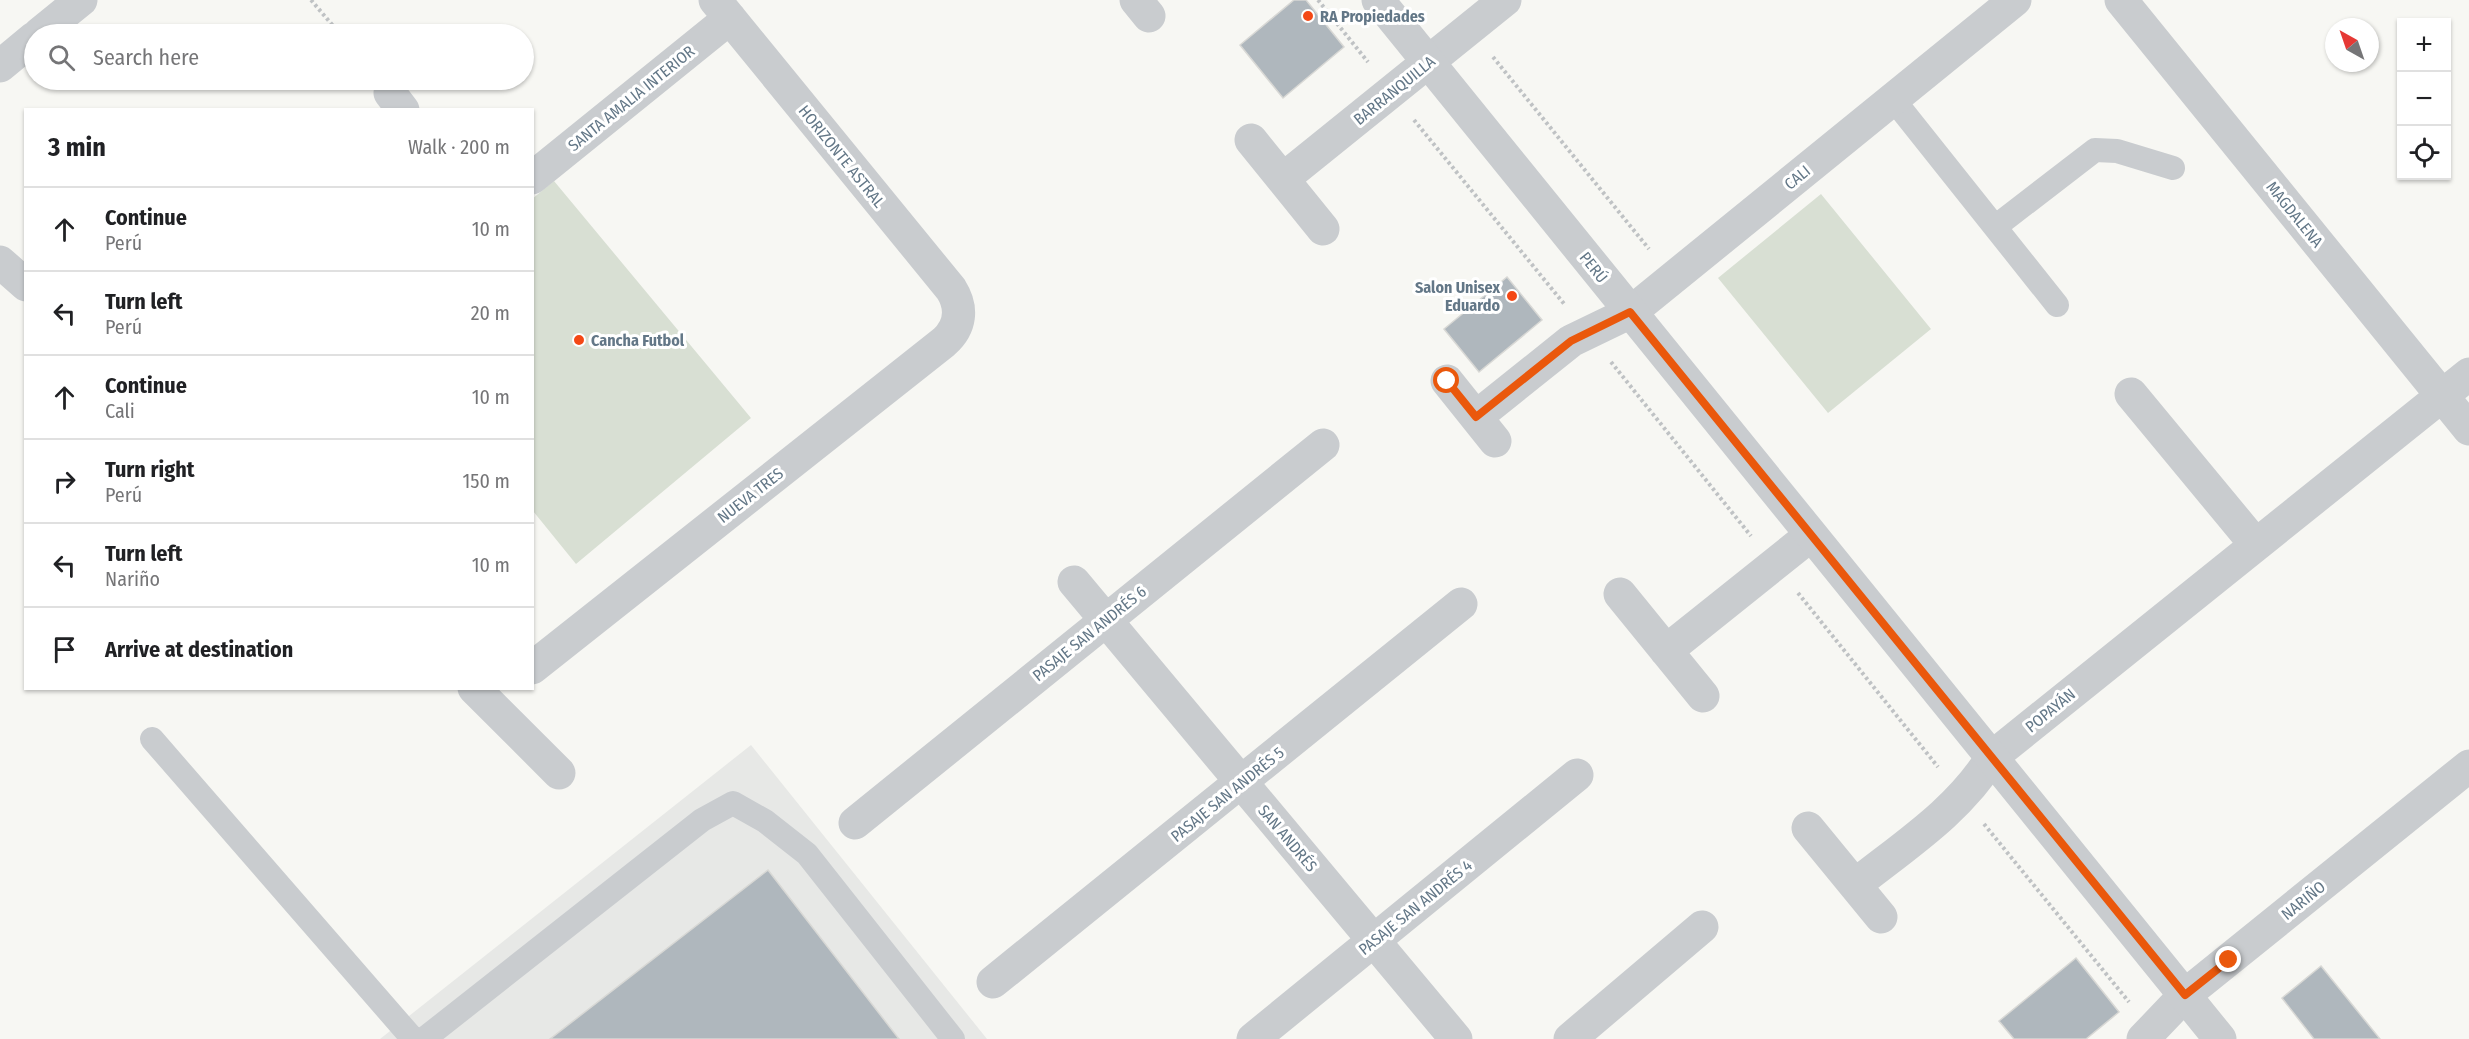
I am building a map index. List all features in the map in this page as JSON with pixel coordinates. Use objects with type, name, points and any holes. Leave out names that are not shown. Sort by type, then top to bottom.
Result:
[{"type":"street","points":[[51,24],[81,0]]},
{"type":"street","name":"PERÚ","points":[[1378,0],[2220,1039]]},
{"type":"street","name":"BARRANQUILLA","points":[[1283,179],[1505,0]]},
{"type":"street","name":"CALI","points":[[1579,337],[1630,312],[2015,0]]},
{"type":"street","name":"MAGDALENA","points":[[2121,0],[2469,429]]},
{"type":"street","name":"SANTA AMALIA INTERIOR","points":[[534,176],[722,9]]},
{"type":"street","name":"HORIZONTE ASTRAL","points":[[722,9],[951,289],[956,297],[960,316]]},
{"type":"street","points":[[0,66],[24,46]]},
{"type":"street","points":[[1251,140],[1323,229]]},
{"type":"street","points":[[0,262],[24,283]]},
{"type":"street","name":"NUEVA TRES","points":[[534,666],[944,342],[952,335],[960,316]]},
{"type":"street","points":[[1447,381],[1485,429],[1579,337]]},
{"type":"street","name":"POPAYÁN","points":[[1855,885],[1962,797],[1992,757],[2469,374]]},
{"type":"street","points":[[2131,394],[2256,545]]},
{"type":"street","name":"PASAJE SAN ANDRÉS 6","points":[[855,823],[1323,445]]},
{"type":"street","points":[[1666,651],[1811,535]]},
{"type":"street","name":"SAN ANDRÉS","points":[[1074,582],[1456,1039]]},
{"type":"street","points":[[1620,594],[1703,696]]},
{"type":"street","name":"PASAJE SAN ANDRÉS 5","points":[[993,982],[1461,604]]},
{"type":"street","points":[[490,693],[559,773]]},
{"type":"street","name":"NARIÑO","points":[[2147,1035],[2185,995],[2469,766]]},
{"type":"street","name":"PASAJE SAN ANDRÉS 4","points":[[1253,1039],[1577,775]]},
{"type":"street","points":[[1809,828],[1881,917]]},
{"type":"street","points":[[1570,1039],[1702,927]]},
{"type":"lane","points":[[1893,99],[2057,304]]},
{"type":"lane","points":[[1995,227],[2095,150],[2116,151],[2174,168]]},
{"type":"lane","points":[[152,739],[413,1039]]},
{"type":"lane","points":[[424,1039],[702,820],[733,803],[765,821],[807,854],[953,1039]]},
{"type":"path","points":[[310,0],[331,24]]},
{"type":"path","points":[[1318,0],[1392,92],[1579,337],[1774,564],[1962,797],[2147,1035]]},
{"type":"path","points":[[1470,28],[1672,278]]},
{"type":"shaded area","points":[[554,181],[751,418],[576,564],[534,512],[534,197]]},
{"type":"shaded area","points":[[1821,194],[1931,329],[1828,413],[1718,278]]},
{"type":"shaded area","points":[[751,745],[987,1039],[380,1039]]},
{"type":"building","points":[[1294,0],[1306,0],[1344,47],[1283,98],[1240,45]]},
{"type":"building","points":[[1507,277],[1542,320],[1479,372],[1444,329]]},
{"type":"building","points":[[768,870],[899,1039],[550,1039]]},
{"type":"building","points":[[2076,958],[2119,1012],[2086,1039],[2014,1039],[1999,1021]]},
{"type":"building","points":[[2321,966],[2380,1039],[2314,1039],[2282,998]]},
{"type":"place","name":"RA Propiedades","points":[[1308,16]]},
{"type":"place","name":"Salon Unisex Eduardo","points":[[1512,296]]},
{"type":"place","name":"Cancha Futbol","points":[[579,340]]},
{"type":"route","points":[[1447,381],[1476,417],[1571,341],[1630,312],[2185,995],[2229,960]]}]
